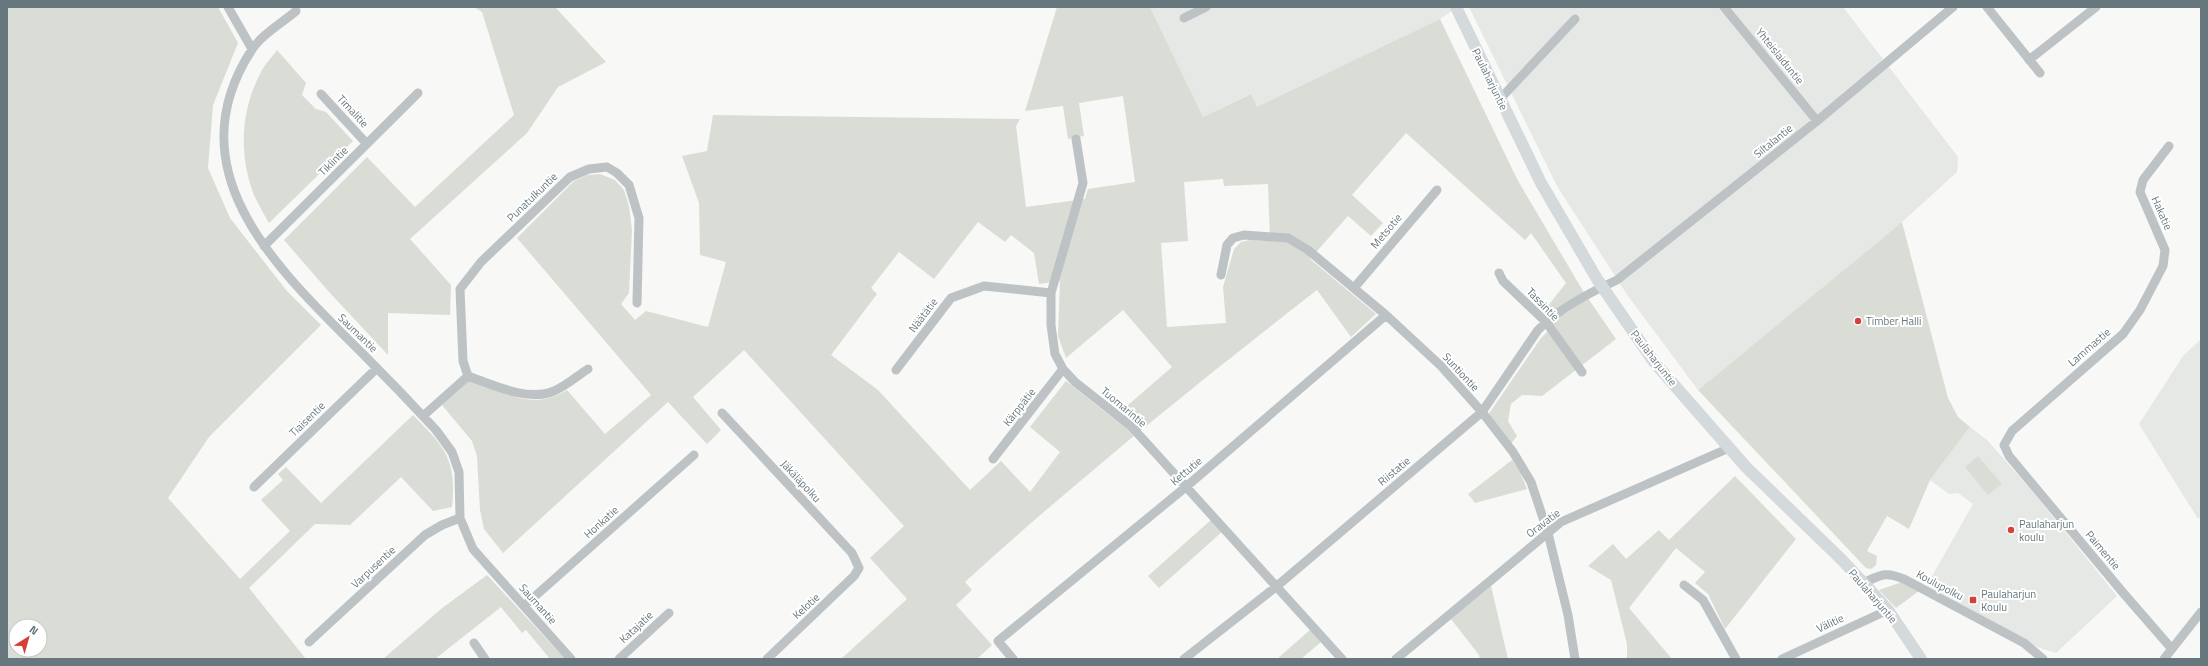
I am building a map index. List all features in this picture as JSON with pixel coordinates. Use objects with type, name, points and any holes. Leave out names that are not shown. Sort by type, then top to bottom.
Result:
[{"type":"main road","name":"Paulaharjuntie","points":[[1456,7],[1541,183],[1602,287],[1654,362],[1729,448],[1864,583],[1888,610],[1921,659]]},
{"type":"street","points":[[228,7],[252,49]]},
{"type":"street","points":[[1184,18],[1206,7]]},
{"type":"street","name":"Yhteislaiduntie","points":[[1724,7],[1816,121]]},
{"type":"street","name":"Siltalantie","points":[[1602,287],[1618,280],[1816,121],[1953,7]]},
{"type":"street","points":[[1987,7],[2040,73]]},
{"type":"street","points":[[2030,60],[2096,7]]},
{"type":"street","name":"Saumantie","points":[[296,11],[252,49],[239,73],[228,101],[225,130],[226,162],[233,191],[244,216],[264,246],[304,294],[423,416],[436,430],[452,452],[459,472],[460,518],[473,549],[571,659]]},
{"type":"street","points":[[1500,99],[1575,19]]},
{"type":"street","name":"Tiklintie","points":[[264,246],[418,93]]},
{"type":"street","name":"Timalitie","points":[[321,94],[367,144]]},
{"type":"street","name":"Tuomarintie","points":[[1076,139],[1083,183],[1051,293],[1051,325],[1055,354],[1063,369],[1075,382],[1131,426],[1187,486],[1342,659]]},
{"type":"street","name":"Hakatie","points":[[2165,250],[2140,192],[2143,180],[2169,146]]},
{"type":"street","name":"Punatulkuntie","points":[[468,376],[463,361],[460,289],[481,262],[570,177],[589,168],[607,167],[617,172],[629,184],[640,218],[637,303]]},
{"type":"street","name":"Metsotie","points":[[1354,288],[1437,190]]},
{"type":"street","name":"Suntiontie","points":[[1221,275],[1227,246],[1233,238],[1244,235],[1288,238],[1308,250],[1354,288],[1386,315],[1441,366],[1482,412],[1513,452],[1531,482],[1548,533],[1568,615],[1575,659]]},
{"type":"street","name":"Lammastie","points":[[2004,446],[2012,431],[2123,334],[2140,310],[2164,266],[2165,250]]},
{"type":"street","name":"Tassintie","points":[[1499,273],[1503,281],[1546,322],[1582,372]]},
{"type":"street","name":"Näätätie","points":[[896,370],[951,298],[984,286],[1051,293]]},
{"type":"street","name":"Riistatie","points":[[1184,659],[1277,586],[1482,412],[1538,330],[1546,322],[1602,287]]},
{"type":"street","name":"Kettutie","points":[[1013,659],[998,641],[1187,486],[1386,315]]},
{"type":"street","name":"Tiaisentie","points":[[254,487],[377,368]]},
{"type":"street","points":[[423,416],[468,376],[506,389],[535,395],[554,391],[588,369]]},
{"type":"street","name":"Kärppätie","points":[[994,459],[1063,369]]},
{"type":"street","name":"Jäkäläpolku","points":[[722,413],[852,553],[859,568]]},
{"type":"street","name":"Paimentie","points":[[2004,446],[2009,456],[2172,649]]},
{"type":"street","name":"Oravatie","points":[[1396,659],[1561,522],[1729,448]]},
{"type":"street","name":"Honkatie","points":[[524,606],[694,455]]},
{"type":"street","name":"Varpusentie","points":[[309,642],[425,536],[442,525],[460,518]]},
{"type":"street","name":"Kelotie","points":[[767,659],[854,576],[859,568]]},
{"type":"street","name":"Koulupolku","points":[[1864,583],[1883,574],[1892,574],[1904,579],[2024,643],[2043,659]]},
{"type":"street","points":[[1684,585],[1703,600],[1736,659]]},
{"type":"street","name":"Välitie","points":[[1782,659],[1888,610]]},
{"type":"street","points":[[2164,659],[2201,612]]},
{"type":"street","name":"Katajatie","points":[[619,659],[669,613]]},
{"type":"street","points":[[474,643],[485,659]]},
{"type":"shaded area","points":[[7,7],[218,7],[238,43],[213,105],[208,168],[230,218],[286,290],[321,325],[209,437],[168,498],[240,579],[290,531],[261,500],[283,480],[278,474],[286,467],[321,503],[413,415],[433,436],[446,455],[453,477],[452,507],[433,511],[401,477],[350,525],[315,524],[249,588],[306,659],[7,659]]},
{"type":"shaded area","points":[[474,7],[555,7],[606,62],[558,87],[527,133],[410,239],[451,285],[450,315],[388,313],[388,355],[330,293],[284,240],[367,157],[415,207],[514,115],[482,12]]},
{"type":"shaded area","points":[[1057,7],[1150,7],[1203,117],[1251,94],[1257,107],[1440,19],[1517,179],[1583,291],[1616,339],[1542,396],[1522,395],[1511,404],[1508,421],[1517,436],[1511,444],[1488,415],[1541,338],[1553,326],[1544,311],[1566,283],[1531,233],[1525,240],[1406,133],[1352,195],[1383,223],[1371,236],[1348,216],[1310,259],[1376,314],[1351,337],[1317,290],[1182,397],[1051,506],[965,582],[972,590],[956,605],[992,645],[977,659],[841,659],[907,599],[870,558],[904,526],[744,350],[693,397],[721,430],[707,444],[668,402],[503,553],[484,529],[480,510],[477,456],[472,441],[442,405],[469,380],[518,398],[530,400],[554,396],[567,390],[605,434],[651,395],[517,238],[574,181],[588,175],[600,174],[615,180],[624,190],[629,206],[632,230],[629,293],[621,304],[635,320],[646,311],[708,327],[726,262],[700,255],[699,203],[682,156],[707,151],[713,115],[1020,119],[1016,126],[1026,207],[1085,199],[1088,189],[1135,182],[1123,96],[1079,103],[1084,136],[1068,139],[1063,106],[1025,111]],"holes":[[[1223,179],[1224,186],[1268,184],[1270,241],[1250,240],[1241,242],[1234,249],[1223,287],[1226,323],[1167,327],[1161,243],[1188,241],[1184,182]],[[978,222],[1005,242],[1011,235],[1034,253],[1039,284],[1060,281],[1058,336],[1066,358],[1123,310],[1172,367],[1113,418],[1066,381],[1030,427],[1060,452],[1030,492],[1001,461],[970,490],[878,390],[831,355],[877,294],[871,288],[899,252],[934,279]]]},
{"type":"shaded area","points":[[1150,7],[1458,7],[1440,19],[1257,108],[1250,94],[1203,117]]},
{"type":"shaded area","points":[[1469,7],[1843,7],[1958,157],[1957,172],[1902,222],[1698,390],[1628,296],[1557,186]]},
{"type":"shaded area","points":[[277,50],[306,83],[302,95],[316,109],[326,112],[353,141],[269,223],[252,190],[245,160],[244,130],[249,101],[254,86],[263,69]]},
{"type":"shaded area","points":[[1902,222],[1948,398],[1958,417],[1970,427],[1930,480],[1909,529],[1887,516],[1867,551],[1877,556],[1876,565],[1871,569],[1866,568],[1698,390]]},
{"type":"shaded area","points":[[2201,339],[2201,517],[2198,519],[2139,424],[2183,356]]},
{"type":"shaded area","name":"Paulaharjun koulu","points":[[1970,427],[1987,440],[2033,492],[2117,596],[2056,653],[2037,647],[1927,585],[1973,504],[1958,493],[1949,494],[1930,480]]},
{"type":"shaded area","points":[[1978,456],[2002,484],[1988,495],[1965,467]]},
{"type":"shaded area","points":[[1512,460],[1520,472],[1527,489],[1475,503],[1468,494]]},
{"type":"shaded area","points":[[1735,476],[1796,539],[1725,629],[1708,594],[1695,583],[1705,572],[1676,548],[1629,608],[1672,659],[1627,659],[1627,644],[1611,580],[1588,566],[1613,544],[1626,559],[1659,530],[1669,540]]},
{"type":"shaded area","points":[[1212,519],[1223,531],[1159,588],[1148,576]]},
{"type":"shaded area","points":[[487,575],[565,659],[550,659],[526,630],[522,633],[501,607],[435,659],[383,659],[441,609]]},
{"type":"shaded area","points":[[1902,582],[1919,591],[1896,608],[1879,590]]},
{"type":"shaded area","points":[[1491,586],[1508,659],[1480,659],[1479,655],[1451,619]]},
{"type":"shaded area","points":[[1310,630],[1321,642],[1301,659],[1277,659]]},
{"type":"place","name":"Timber Halli","points":[[1858,321]]},
{"type":"place","name":"Paulaharjun koulu","points":[[2011,530]]},
{"type":"place","name":"Paulaharjun Koulu","points":[[1973,600]]}]
